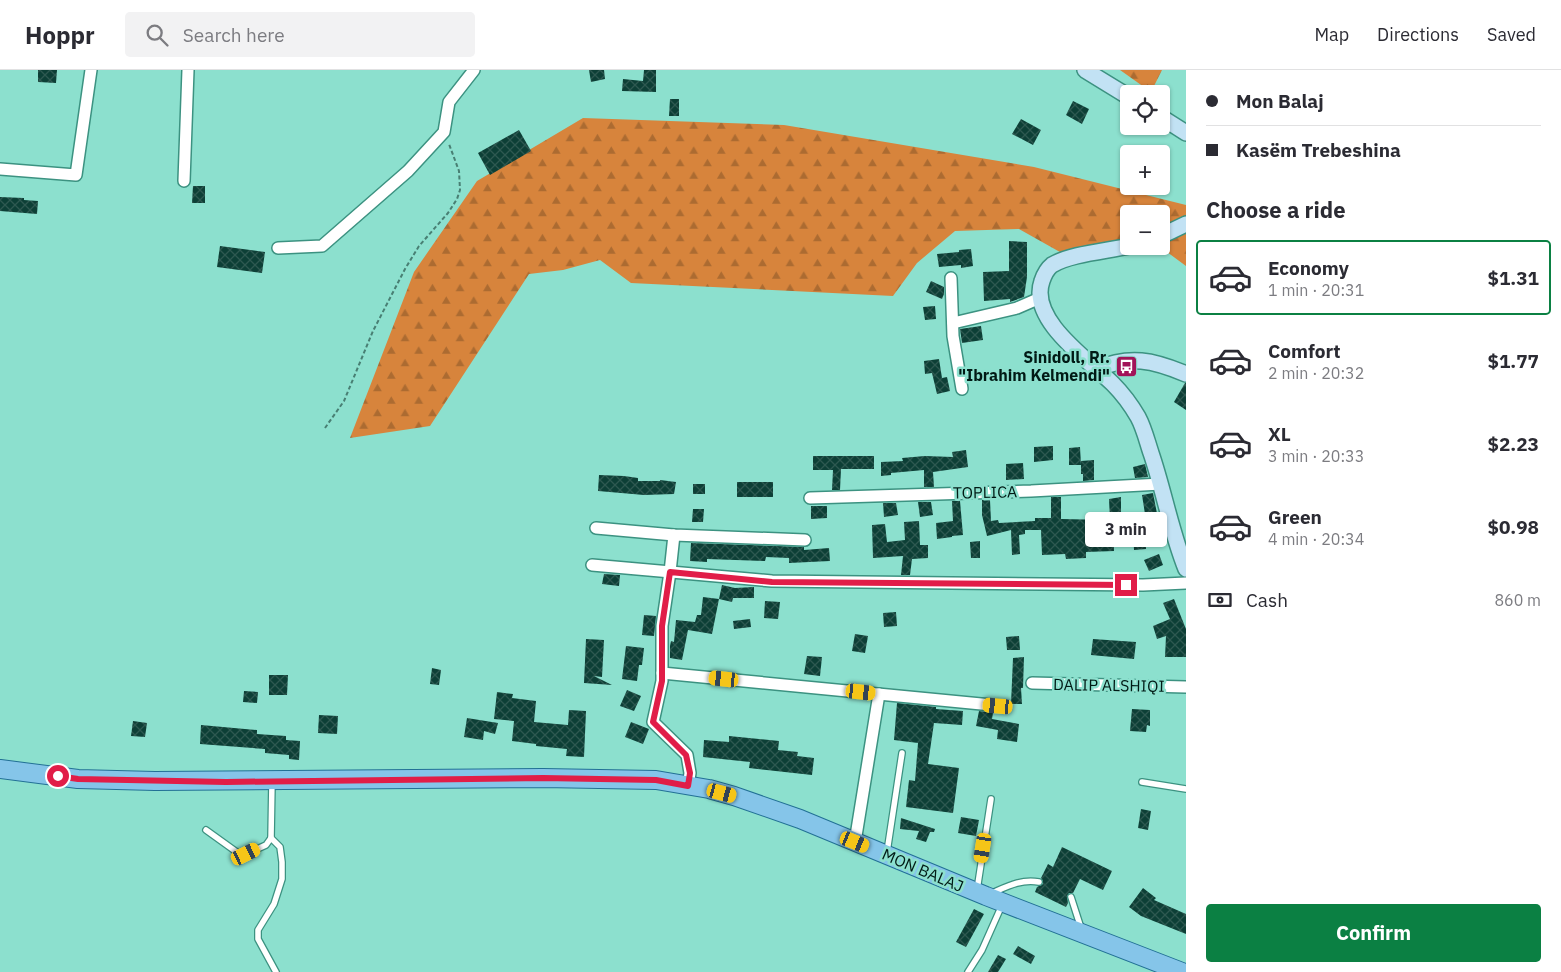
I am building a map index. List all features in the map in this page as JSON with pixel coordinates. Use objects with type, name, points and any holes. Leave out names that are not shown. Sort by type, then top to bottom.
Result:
[{"type":"main road","name":"MON BALAJ","points":[[0,769],[78,779],[173,782],[543,778],[656,780],[734,796],[800,819],[1003,903],[1182,972]]},
{"type":"street","points":[[0,169],[76,175],[91,70]]},
{"type":"street","points":[[184,181],[188,70]]},
{"type":"street","points":[[278,248],[322,246],[408,171],[444,132],[449,102],[474,70]]},
{"type":"street","points":[[1085,70],[1120,91]]},
{"type":"street","points":[[1170,123],[1186,133]]},
{"type":"street","points":[[1170,232],[1186,224]]},
{"type":"street","points":[[1120,248],[1060,261],[1049,267],[1040,285],[1040,298],[1058,334],[1128,401],[1140,420],[1186,569]]},
{"type":"street","points":[[952,278],[953,336],[962,389]]},
{"type":"street","points":[[952,323],[1017,308],[1040,298]]},
{"type":"street","points":[[1096,369],[1124,360],[1141,360],[1186,374]]},
{"type":"street","name":"TOPLICA","points":[[810,498],[1031,491],[1161,484]]},
{"type":"street","points":[[596,528],[674,536],[805,540]]},
{"type":"street","points":[[674,536],[662,626],[662,681],[653,722],[686,755],[690,773],[688,786]]},
{"type":"street","points":[[592,565],[791,582],[1143,585],[1186,583]]},
{"type":"street","points":[[662,673],[1002,706]]},
{"type":"street","name":"DALIP ALSHIQI","points":[[1032,683],[1186,687]]},
{"type":"street","points":[[855,842],[879,694]]},
{"type":"lane","points":[[886,854],[902,753]]},
{"type":"lane","points":[[206,830],[238,853],[246,854],[266,845],[271,838],[272,781]]},
{"type":"lane","points":[[1142,782],[1186,789]]},
{"type":"lane","points":[[991,799],[981,894],[1020,881],[1039,882]]},
{"type":"lane","points":[[271,838],[280,847],[282,879],[274,904],[258,930],[258,939],[276,972]]},
{"type":"lane","points":[[1071,897],[1082,933]]},
{"type":"lane","points":[[968,972],[982,950],[1003,903]]},
{"type":"path","points":[[326,428],[344,401],[374,331],[405,269],[419,246],[457,200],[460,190],[459,172],[444,132]]},
{"type":"green space","points":[[1120,70],[1162,70],[1154,85],[1141,85]]},
{"type":"green space","points":[[583,118],[784,125],[1034,167],[1120,188],[1120,195],[1146,195],[1186,205],[1186,266],[1170,254],[1170,205],[1120,205],[1120,254],[1067,256],[1019,229],[955,231],[917,263],[893,296],[631,283],[600,260],[563,270],[529,274],[430,426],[350,438],[414,272],[477,181]]},
{"type":"building","points":[[38,70],[57,70],[56,83],[38,82]]},
{"type":"building","points":[[589,70],[604,70],[605,79],[591,82]]},
{"type":"building","points":[[644,70],[656,70],[656,92],[622,91],[623,79],[643,81]]},
{"type":"building","points":[[670,99],[679,99],[679,116],[669,116]]},
{"type":"building","points":[[1073,101],[1089,109],[1082,124],[1066,115]]},
{"type":"building","points":[[1021,119],[1041,130],[1033,145],[1012,134]]},
{"type":"building","points":[[519,130],[531,151],[490,175],[478,153]]},
{"type":"building","points":[[193,186],[205,186],[205,203],[192,203]]},
{"type":"building","points":[[0,197],[24,198],[24,200],[38,201],[37,214],[0,211]]},
{"type":"building","points":[[1009,241],[1027,242],[1027,277],[1024,297],[1010,302],[1010,299],[984,301],[983,272],[1009,271]]},
{"type":"building","points":[[220,246],[265,252],[262,273],[217,267]]},
{"type":"building","points":[[971,249],[973,266],[961,268],[961,265],[939,267],[937,254]]},
{"type":"building","points":[[931,281],[944,287],[942,299],[926,292]]},
{"type":"building","points":[[935,306],[936,319],[925,320],[923,307]]},
{"type":"building","points":[[981,326],[983,340],[962,343],[960,329]]},
{"type":"building","points":[[939,359],[942,378],[947,377],[950,391],[937,394],[932,373],[925,374],[924,361]]},
{"type":"building","points":[[1186,383],[1186,410],[1174,402]]},
{"type":"building","points":[[1053,446],[1053,460],[1034,462],[1034,447]]},
{"type":"building","points":[[1080,447],[1081,465],[1069,465],[1069,448]]},
{"type":"building","points":[[966,450],[968,467],[933,472],[934,487],[924,487],[924,470],[891,473],[891,475],[881,476],[881,462],[903,461],[902,458],[925,456],[953,457],[952,452]]},
{"type":"building","points":[[813,456],[874,456],[874,469],[841,469],[840,490],[832,490],[833,470],[813,470]]},
{"type":"building","points":[[1094,460],[1094,480],[1083,481],[1081,461]]},
{"type":"building","points":[[1023,463],[1024,479],[1006,480],[1006,464]]},
{"type":"building","points":[[1145,464],[1148,477],[1135,478],[1133,467]]},
{"type":"building","points":[[599,475],[638,478],[638,481],[660,480],[676,482],[674,494],[644,495],[598,491]]},
{"type":"building","points":[[737,482],[773,482],[773,497],[737,497]]},
{"type":"building","points":[[693,484],[705,484],[705,494],[693,494]]},
{"type":"building","points":[[1153,493],[1160,529],[1145,531],[1146,549],[1134,550],[1133,531],[1113,531],[1114,551],[1086,552],[1086,558],[1066,559],[1065,554],[1042,555],[1041,530],[1025,530],[1025,534],[1019,535],[1020,554],[1012,555],[1011,530],[987,536],[982,515],[982,500],[990,500],[991,521],[998,520],[999,523],[1035,521],[1035,518],[1051,518],[1051,497],[1061,497],[1061,519],[1110,520],[1109,499],[1121,497],[1121,514],[1145,514],[1142,495]]},
{"type":"building","points":[[952,501],[960,501],[963,535],[937,539],[936,523],[953,521]]},
{"type":"building","points":[[918,502],[931,502],[933,515],[920,517]]},
{"type":"building","points":[[883,503],[896,503],[898,515],[884,517]]},
{"type":"building","points":[[811,506],[827,506],[827,518],[811,519]]},
{"type":"building","points":[[693,509],[704,509],[703,522],[692,522]]},
{"type":"building","points":[[919,521],[920,545],[928,545],[928,558],[912,559],[910,575],[901,575],[903,556],[873,558],[872,525],[885,524],[887,542],[905,540],[904,522]]},
{"type":"building","points":[[980,541],[980,558],[971,558],[970,542]]},
{"type":"building","points":[[691,543],[804,547],[804,550],[829,548],[830,561],[789,563],[789,558],[766,557],[765,561],[707,559],[707,562],[690,561]]},
{"type":"building","points":[[1159,554],[1163,565],[1149,571],[1144,560]]},
{"type":"building","points":[[604,574],[620,575],[619,586],[602,584]]},
{"type":"building","points":[[722,585],[735,588],[754,587],[754,598],[733,598],[732,602],[719,599]]},
{"type":"building","points":[[703,597],[719,599],[712,634],[688,630],[682,660],[670,658],[670,646],[671,641],[674,642],[676,620],[695,622],[697,615],[701,615]]},
{"type":"building","points":[[1174,599],[1186,629],[1186,657],[1165,657],[1166,636],[1157,639],[1153,626],[1170,619],[1163,603]]},
{"type":"building","points":[[765,601],[780,602],[778,619],[764,618]]},
{"type":"building","points":[[896,612],[897,626],[884,627],[883,613]]},
{"type":"building","points":[[644,615],[656,616],[654,636],[642,635]]},
{"type":"building","points":[[750,619],[751,627],[734,629],[733,621]]},
{"type":"building","points":[[855,634],[868,636],[865,653],[852,651]]},
{"type":"building","points":[[1019,636],[1020,650],[1007,650],[1006,637]]},
{"type":"building","points":[[586,639],[604,640],[602,677],[594,676],[612,685],[584,683]]},
{"type":"building","points":[[1093,639],[1136,642],[1134,659],[1091,655]]},
{"type":"building","points":[[626,646],[644,648],[642,665],[639,665],[637,681],[622,679]]},
{"type":"building","points":[[807,656],[822,657],[820,676],[804,674]]},
{"type":"building","points":[[1024,657],[1023,688],[1021,688],[1022,704],[1011,704],[1013,658]]},
{"type":"building","points":[[432,668],[441,670],[439,685],[430,684]]},
{"type":"building","points":[[269,675],[288,675],[287,695],[269,695]]},
{"type":"building","points":[[627,690],[641,696],[634,711],[620,706]]},
{"type":"building","points":[[244,691],[258,692],[257,703],[243,702]]},
{"type":"building","points":[[497,692],[513,694],[512,698],[536,701],[534,722],[568,725],[569,710],[586,711],[584,757],[566,756],[567,749],[512,741],[514,721],[494,719]]},
{"type":"building","points":[[897,703],[963,711],[962,725],[934,723],[928,764],[959,768],[953,813],[906,807],[909,780],[915,781],[918,743],[894,740]]},
{"type":"building","points":[[1132,709],[1150,710],[1150,726],[1147,725],[1146,732],[1130,731]]},
{"type":"building","points":[[979,711],[993,713],[992,719],[1019,724],[1017,742],[997,739],[998,730],[976,726]]},
{"type":"building","points":[[319,715],[338,716],[337,734],[318,733]]},
{"type":"building","points":[[467,718],[498,723],[495,734],[484,731],[483,740],[464,737]]},
{"type":"building","points":[[133,721],[147,723],[145,737],[131,736]]},
{"type":"building","points":[[631,722],[649,729],[643,744],[625,737]]},
{"type":"building","points":[[201,725],[257,730],[257,734],[286,736],[286,740],[300,741],[299,760],[289,759],[289,755],[265,753],[265,749],[200,744]]},
{"type":"building","points":[[729,736],[779,741],[778,750],[798,752],[797,756],[814,758],[812,775],[749,768],[750,762],[703,757],[704,740],[729,742]]},
{"type":"building","points":[[1141,809],[1151,811],[1148,830],[1138,828]]},
{"type":"building","points":[[961,817],[979,820],[976,836],[958,833]]},
{"type":"building","points":[[901,818],[935,829],[934,832],[930,832],[926,842],[916,839],[919,831],[900,829]]},
{"type":"building","points":[[1062,847],[1112,871],[1103,890],[1080,879],[1073,893],[1069,893],[1067,896],[1068,903],[1066,907],[1035,892],[1037,887],[1043,884],[1041,878],[1048,864],[1053,867]]},
{"type":"building","points":[[1143,888],[1156,898],[1154,900],[1186,914],[1186,934],[1141,916],[1129,907]]},
{"type":"building","points":[[974,909],[984,914],[966,947],[956,942]]},
{"type":"building","points":[[1018,946],[1035,956],[1031,964],[1013,954]]},
{"type":"building","points":[[998,955],[1006,959],[998,972],[988,972]]},
{"type":"place","name":"Sinidoll, Rr. \"Ibrahim Kelmendi\"","points":[[1126,366]]},
{"type":"route","points":[[58,776],[78,779],[226,782],[543,778],[656,780],[688,786],[690,773],[686,755],[653,722],[662,681],[662,626],[670,572],[772,582],[1126,585]]}]
